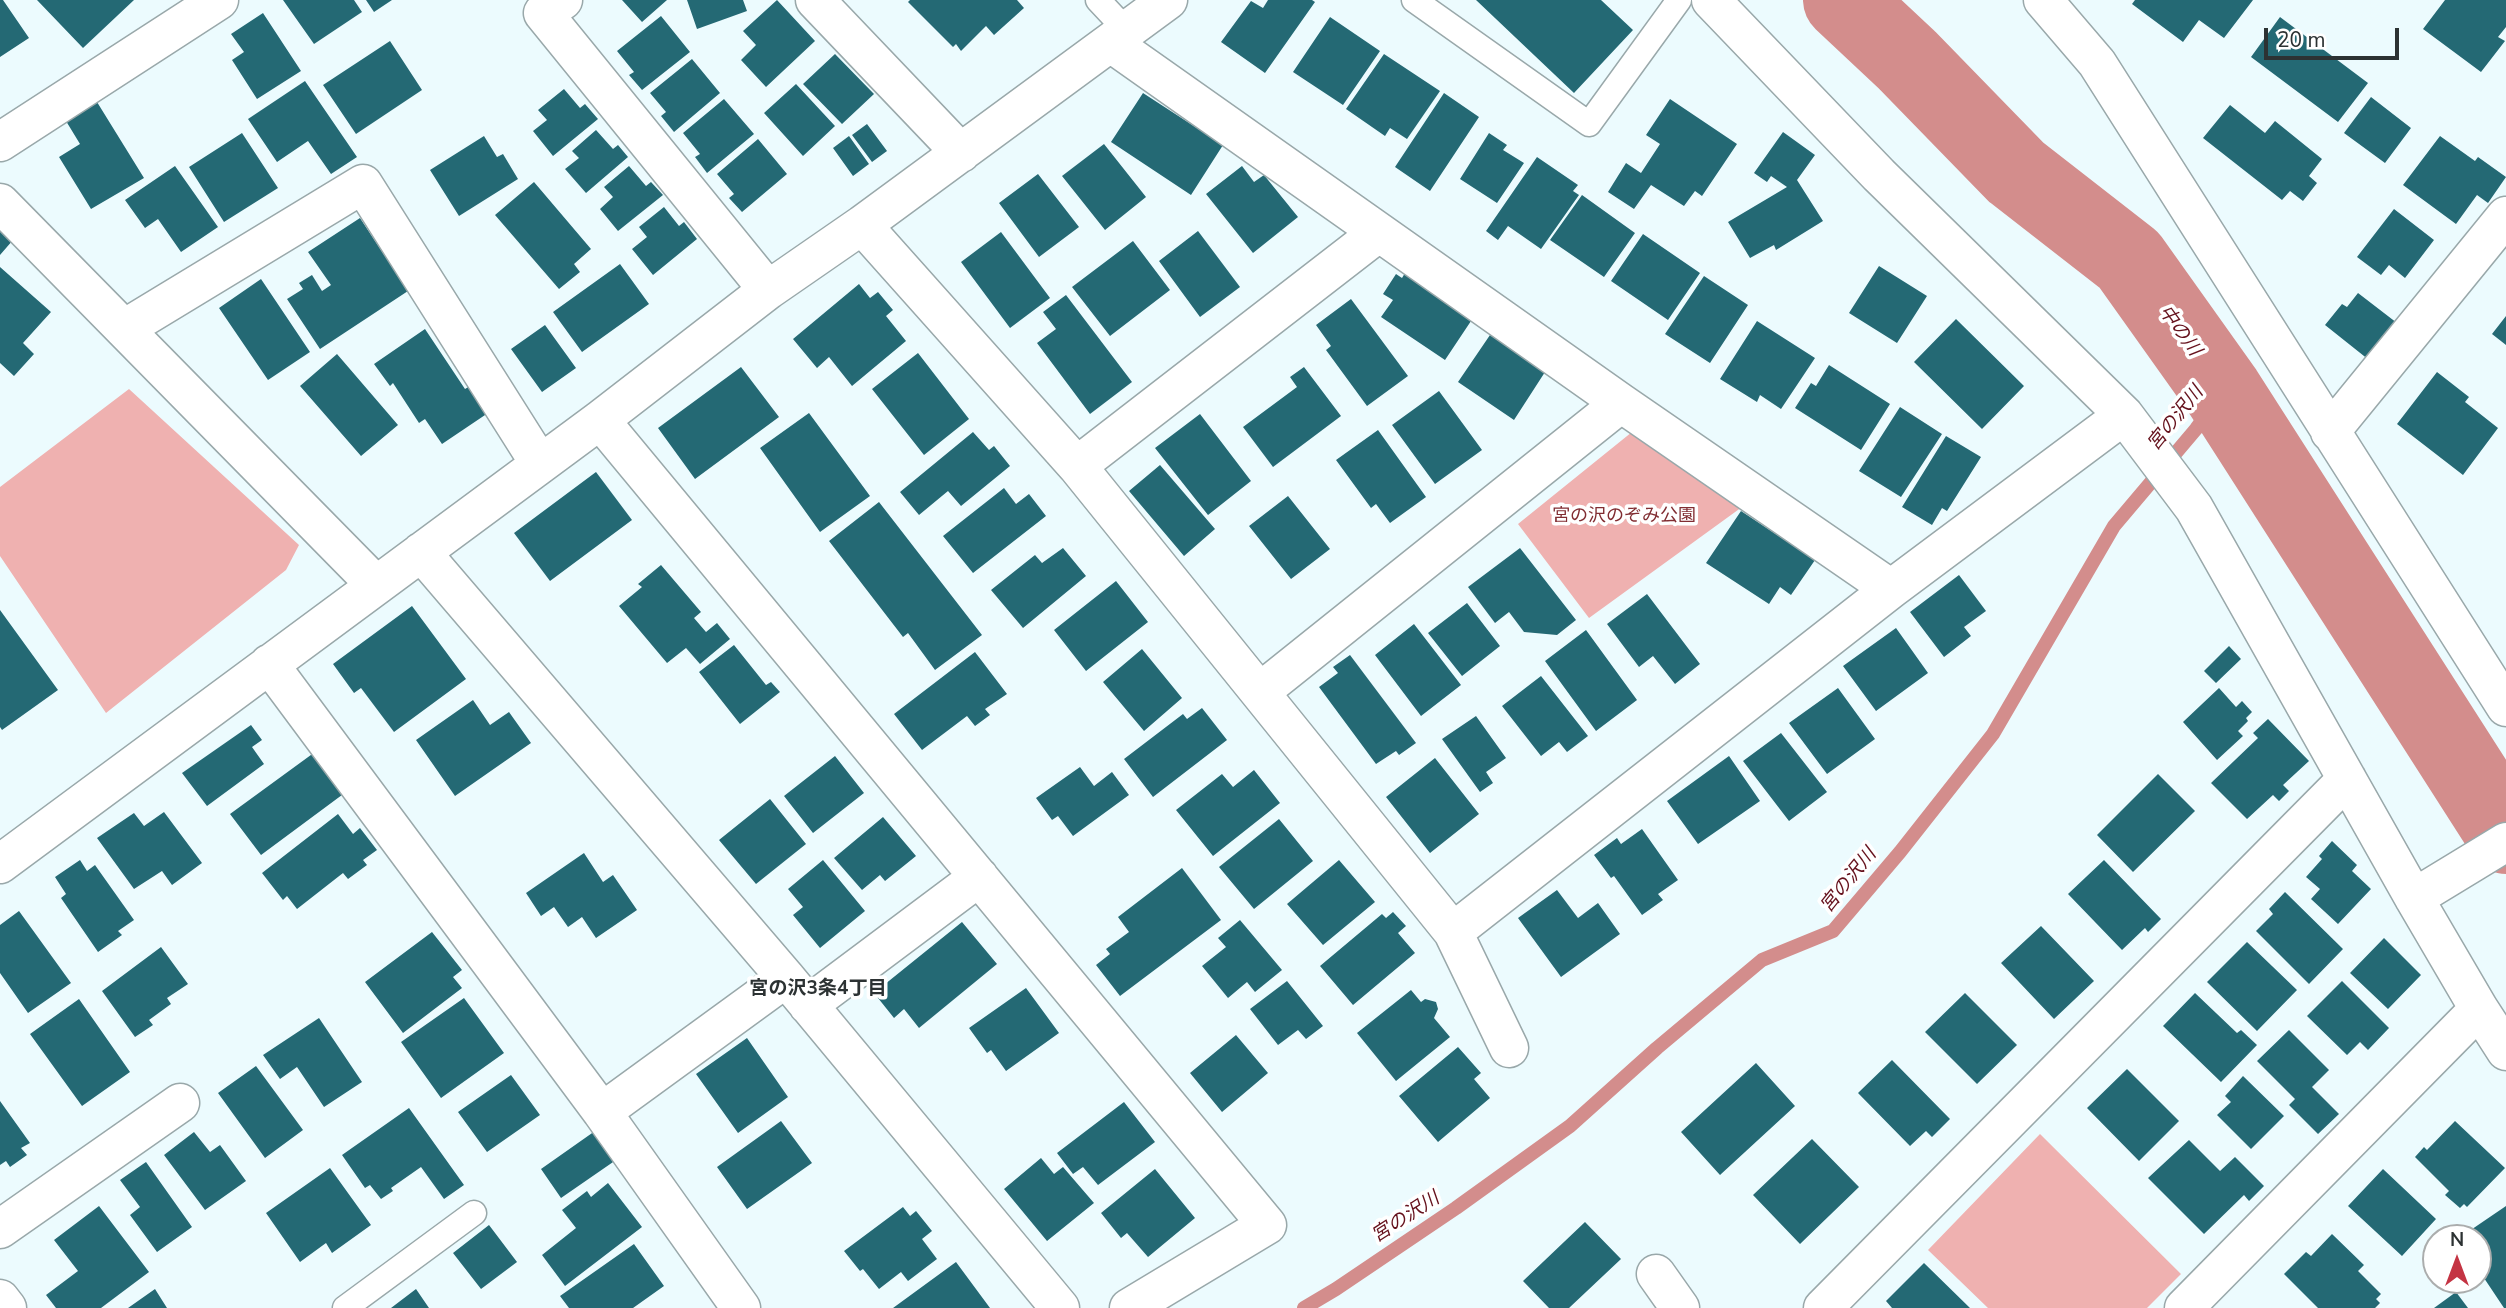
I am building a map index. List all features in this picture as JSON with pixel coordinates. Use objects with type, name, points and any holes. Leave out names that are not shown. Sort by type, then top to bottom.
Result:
[{"type":"street","points":[[0,142],[219,0]]},
{"type":"street","points":[[563,0],[543,13],[768,290]]},
{"type":"street","points":[[815,0],[961,153]]},
{"type":"street","points":[[0,864],[540,464],[768,290],[862,225],[1168,0]]},
{"type":"street","points":[[1711,0],[1879,175],[2128,420],[2194,508],[2414,898],[2506,1051]]},
{"type":"street","points":[[2043,0],[2096,62],[2506,707]]},
{"type":"street","points":[[1119,37],[1378,233],[1891,589]]},
{"type":"street","points":[[124,329],[363,184],[540,464]]},
{"type":"street","points":[[0,203],[376,585]]},
{"type":"street","points":[[2330,432],[2506,216]]},
{"type":"street","points":[[862,225],[1076,466],[1453,932],[1509,1048]]},
{"type":"street","points":[[1076,466],[1378,233]]},
{"type":"street","points":[[1260,692],[1621,403]]},
{"type":"street","points":[[600,419],[1268,1225],[1129,1308]]},
{"type":"street","points":[[1453,932],[1891,589],[2128,420]]},
{"type":"street","points":[[421,552],[797,992],[1060,1308]]},
{"type":"street","points":[[269,664],[602,1112],[741,1308]]},
{"type":"street","points":[[1823,1308],[2347,779]]},
{"type":"street","points":[[2414,898],[2506,842]]},
{"type":"street","points":[[602,1112],[979,877]]},
{"type":"street","points":[[2184,1308],[2479,1009]]},
{"type":"street","points":[[0,1229],[180,1103]]},
{"type":"street","points":[[1656,1274],[1680,1308]]},
{"type":"street","points":[[0,1299],[7,1308]]},
{"type":"lane","points":[[1098,0],[1119,37]]},
{"type":"lane","points":[[1414,0],[1589,124],[1679,0]]},
{"type":"lane","points":[[345,1308],[474,1213]]},
{"type":"green space","points":[[129,389],[299,545],[286,570],[106,713],[0,556],[0,487]]},
{"type":"green space","name":"宮の沢のぞみ公園","points":[[1632,432],[1742,507],[1589,618],[1518,524]]},
{"type":"green space","points":[[2040,1134],[2181,1274],[2147,1308],[1988,1308],[1928,1250]]},
{"type":"building","points":[[0,0],[3,0],[29,38],[0,57]]},
{"type":"building","points":[[37,0],[134,0],[83,48]]},
{"type":"building","points":[[283,0],[354,0],[362,12],[314,44]]},
{"type":"building","points":[[366,0],[392,0],[374,12]]},
{"type":"building","points":[[622,0],[667,0],[642,22]]},
{"type":"building","points":[[687,0],[743,0],[747,11],[697,29]]},
{"type":"building","points":[[777,0],[815,41],[766,87],[741,60],[756,45],[743,31]]},
{"type":"building","points":[[1017,0],[1024,8],[994,35],[986,26],[961,51],[956,44],[953,47],[908,2]]},
{"type":"building","points":[[1268,0],[1315,2],[1265,73],[1221,42],[1251,1],[1263,8]]},
{"type":"building","points":[[1476,0],[1601,0],[1633,30],[1574,93]]},
{"type":"building","points":[[2135,0],[2253,0],[2224,38],[2199,20],[2183,42],[2132,4]]},
{"type":"building","points":[[2445,0],[2506,0],[2506,27],[2498,37],[2505,41],[2481,72],[2423,29]]},
{"type":"building","points":[[263,13],[301,71],[257,99],[232,60],[244,52],[231,34]]},
{"type":"building","points":[[661,16],[690,52],[642,90],[629,75],[634,72],[617,51]]},
{"type":"building","points":[[1330,17],[1380,51],[1343,105],[1293,72]]},
{"type":"building","points":[[2280,17],[2368,83],[2338,122],[2251,57]]},
{"type":"building","points":[[390,41],[422,90],[356,134],[323,85]]},
{"type":"building","points":[[835,54],[874,94],[842,124],[803,84]]},
{"type":"building","points":[[1384,54],[1440,91],[1407,139],[1390,128],[1385,136],[1346,109]]},
{"type":"building","points":[[692,59],[720,93],[674,132],[661,116],[666,112],[650,93]]},
{"type":"building","points":[[305,81],[357,157],[331,174],[308,141],[277,162],[248,119]]},
{"type":"building","points":[[796,84],[835,126],[803,156],[764,113]]},
{"type":"building","points":[[564,89],[580,108],[585,104],[598,119],[553,156],[533,131],[547,120],[538,110]]},
{"type":"building","points":[[1143,93],[1223,145],[1191,195],[1111,142]]},
{"type":"building","points":[[1444,93],[1479,117],[1430,191],[1395,167]]},
{"type":"building","points":[[2371,97],[2411,128],[2385,163],[2344,133]]},
{"type":"building","points":[[724,99],[754,134],[707,173],[695,157],[700,154],[683,133]]},
{"type":"building","points":[[1670,99],[1737,144],[1702,196],[1695,191],[1684,206],[1651,185],[1634,209],[1608,192],[1626,163],[1641,173],[1660,144],[1646,135]]},
{"type":"building","points":[[97,102],[144,178],[91,209],[59,157],[80,144],[66,121]]},
{"type":"building","points":[[2230,105],[2265,133],[2275,121],[2322,159],[2309,176],[2317,183],[2303,201],[2290,191],[2282,200],[2203,138]]},
{"type":"building","points":[[867,124],[887,151],[872,162],[852,135]]},
{"type":"building","points":[[596,130],[613,149],[618,145],[628,157],[586,193],[565,169],[579,158],[572,151]]},
{"type":"building","points":[[1783,132],[1815,155],[1797,180],[1823,221],[1776,250],[1774,245],[1750,258],[1728,222],[1787,187],[1771,176],[1767,182],[1754,173]]},
{"type":"building","points":[[242,133],[278,188],[224,222],[189,167]]},
{"type":"building","points":[[1489,133],[1507,145],[1503,150],[1524,163],[1497,203],[1460,179]]},
{"type":"building","points":[[484,136],[497,157],[503,154],[518,179],[459,216],[430,170]]},
{"type":"building","points":[[849,136],[869,164],[853,176],[833,148]]},
{"type":"building","points":[[2440,136],[2475,161],[2478,157],[2506,177],[2488,203],[2477,195],[2456,224],[2403,185]]},
{"type":"building","points":[[758,139],[787,174],[742,212],[729,198],[734,194],[717,174]]},
{"type":"building","points":[[1104,144],[1146,197],[1105,230],[1062,176]]},
{"type":"building","points":[[1537,157],[1578,185],[1573,191],[1579,195],[1541,249],[1508,226],[1498,240],[1486,231]]},
{"type":"building","points":[[175,166],[218,227],[181,252],[158,219],[145,228],[125,200]]},
{"type":"building","points":[[629,166],[646,186],[651,182],[663,195],[618,231],[600,209],[613,197],[604,187]]},
{"type":"building","points":[[1242,166],[1254,182],[1264,175],[1298,217],[1253,253],[1206,194]]},
{"type":"building","points":[[1038,174],[1079,227],[1039,257],[999,203]]},
{"type":"building","points":[[534,182],[591,249],[574,264],[580,272],[559,289],[495,215]]},
{"type":"building","points":[[1582,195],[1635,233],[1604,277],[1550,240]]},
{"type":"building","points":[[664,207],[679,226],[684,222],[697,239],[653,275],[632,249],[647,237],[639,227]]},
{"type":"building","points":[[2394,209],[2434,240],[2405,278],[2389,265],[2381,275],[2357,257]]},
{"type":"building","points":[[360,218],[408,291],[320,349],[287,299],[303,289],[299,283],[312,275],[322,291],[331,285],[308,252]]},
{"type":"building","points":[[0,228],[13,240],[0,255]]},
{"type":"building","points":[[1198,231],[1240,287],[1200,317],[1159,261]]},
{"type":"building","points":[[1001,232],[1050,298],[1010,328],[961,262]]},
{"type":"building","points":[[1643,234],[1700,273],[1668,320],[1611,281]]},
{"type":"building","points":[[1133,241],[1170,290],[1110,336],[1072,287]]},
{"type":"building","points":[[620,264],[649,304],[582,352],[553,312]]},
{"type":"building","points":[[1879,266],[1927,296],[1897,343],[1849,313]]},
{"type":"building","points":[[0,267],[51,312],[23,343],[34,354],[14,376],[0,363]]},
{"type":"building","points":[[1405,273],[1473,318],[1445,360],[1381,317],[1393,300],[1383,294],[1396,274],[1402,278]]},
{"type":"building","points":[[1704,276],[1748,305],[1710,363],[1665,334]]},
{"type":"building","points":[[261,279],[310,352],[268,380],[219,308]]},
{"type":"building","points":[[859,284],[870,298],[878,292],[893,310],[886,316],[906,341],[852,386],[829,357],[817,368],[793,339]]},
{"type":"building","points":[[2358,293],[2397,323],[2369,360],[2325,325],[2342,304],[2347,307]]},
{"type":"building","points":[[1066,295],[1132,382],[1090,414],[1037,343],[1056,329],[1043,312]]},
{"type":"building","points":[[1351,299],[1408,376],[1367,406],[1326,350],[1331,346],[1316,325]]},
{"type":"building","points":[[2506,316],[2506,345],[2492,334]]},
{"type":"building","points":[[1956,319],[2024,386],[1982,429],[1914,362]]},
{"type":"building","points":[[1757,321],[1815,358],[1781,409],[1760,395],[1757,402],[1720,379]]},
{"type":"building","points":[[545,325],[576,368],[542,392],[511,349]]},
{"type":"building","points":[[425,329],[465,389],[473,384],[491,411],[442,444],[425,419],[419,423],[393,383],[390,386],[374,364]]},
{"type":"building","points":[[1490,335],[1545,372],[1514,420],[1458,382]]},
{"type":"building","points":[[918,353],[969,419],[924,455],[872,389]]},
{"type":"building","points":[[337,354],[398,425],[361,456],[300,386]]},
{"type":"building","points":[[1829,365],[1890,404],[1861,450],[1795,408],[1811,383],[1816,386]]},
{"type":"building","points":[[741,367],[779,417],[695,479],[658,428]]},
{"type":"building","points":[[1304,367],[1341,416],[1273,467],[1243,427],[1297,387],[1290,377]]},
{"type":"building","points":[[2437,372],[2469,397],[2465,402],[2498,428],[2463,475],[2397,424]]},
{"type":"building","points":[[1439,391],[1482,450],[1435,484],[1392,425]]},
{"type":"building","points":[[1900,407],[1942,434],[1901,497],[1859,471]]},
{"type":"building","points":[[809,413],[870,496],[820,532],[760,448]]},
{"type":"building","points":[[1200,414],[1251,481],[1208,515],[1155,448]]},
{"type":"building","points":[[1378,430],[1426,497],[1390,523],[1376,504],[1371,508],[1336,460]]},
{"type":"building","points":[[973,432],[989,450],[994,446],[1010,466],[961,506],[948,491],[919,515],[900,492]]},
{"type":"building","points":[[1946,436],[1981,457],[1947,511],[1942,508],[1932,525],[1902,507]]},
{"type":"building","points":[[1160,465],[1215,529],[1184,556],[1129,491]]},
{"type":"building","points":[[596,472],[632,520],[550,581],[514,533]]},
{"type":"building","points":[[1004,488],[1016,504],[1029,494],[1046,516],[973,573],[943,536]]},
{"type":"building","points":[[1288,496],[1330,549],[1291,579],[1249,526]]},
{"type":"building","points":[[879,502],[982,635],[935,670],[908,633],[903,637],[829,541]]},
{"type":"building","points":[[1741,511],[1815,560],[1791,595],[1780,587],[1769,604],[1706,563]]},
{"type":"building","points":[[1063,548],[1086,576],[1023,628],[991,590],[1035,555],[1042,563]]},
{"type":"building","points":[[1520,548],[1576,620],[1557,635],[1524,632],[1509,612],[1495,623],[1468,587]]},
{"type":"building","points":[[661,565],[701,612],[694,618],[706,632],[717,623],[730,639],[700,664],[686,648],[667,663],[619,606],[642,587],[638,584]]},
{"type":"building","points":[[1959,575],[1986,611],[1964,627],[1971,636],[1944,657],[1910,612]]},
{"type":"building","points":[[1116,581],[1148,622],[1086,671],[1054,630]]},
{"type":"building","points":[[1647,594],[1700,664],[1675,684],[1653,656],[1639,667],[1607,624]]},
{"type":"building","points":[[1467,603],[1500,646],[1462,676],[1428,633]]},
{"type":"building","points":[[412,606],[466,679],[394,732],[361,688],[354,693],[333,664]]},
{"type":"building","points":[[0,610],[58,690],[2,730],[0,727]]},
{"type":"building","points":[[1414,624],[1461,685],[1421,716],[1375,655]]},
{"type":"building","points":[[1896,628],[1928,673],[1876,711],[1843,666]]},
{"type":"building","points":[[1586,630],[1637,700],[1596,731],[1545,661]]},
{"type":"building","points":[[734,645],[766,685],[771,682],[780,692],[740,724],[699,672]]},
{"type":"building","points":[[2229,646],[2241,659],[2216,683],[2204,671]]},
{"type":"building","points":[[1142,649],[1182,698],[1144,731],[1103,682]]},
{"type":"building","points":[[975,652],[1007,694],[985,709],[990,715],[975,726],[967,716],[922,750],[894,714]]},
{"type":"building","points":[[1350,655],[1416,743],[1399,755],[1396,751],[1376,764],[1319,687],[1338,673],[1333,667]]},
{"type":"building","points":[[1541,676],[1588,736],[1567,752],[1559,742],[1541,756],[1502,706]]},
{"type":"building","points":[[1838,688],[1875,739],[1827,774],[1789,723]]},
{"type":"building","points":[[2219,688],[2236,707],[2242,701],[2252,712],[2246,718],[2248,721],[2238,731],[2243,736],[2217,760],[2183,722]]},
{"type":"building","points":[[473,700],[490,725],[509,712],[531,743],[455,796],[416,740]]},
{"type":"building","points":[[1202,708],[1227,740],[1153,797],[1124,759],[1183,714],[1187,719]]},
{"type":"building","points":[[1476,716],[1506,758],[1486,772],[1493,783],[1480,792],[1442,739]]},
{"type":"building","points":[[2268,719],[2309,761],[2283,785],[2289,791],[2279,801],[2273,795],[2247,819],[2211,783],[2258,738],[2253,733]]},
{"type":"building","points":[[251,725],[262,740],[252,747],[264,764],[207,806],[182,773]]},
{"type":"building","points":[[1781,733],[1827,792],[1789,821],[1743,761]]},
{"type":"building","points":[[315,752],[346,792],[261,855],[230,814]]},
{"type":"building","points":[[835,756],[864,793],[813,833],[784,796]]},
{"type":"building","points":[[1729,756],[1760,801],[1698,844],[1667,801]]},
{"type":"building","points":[[1435,758],[1479,814],[1430,853],[1386,797]]},
{"type":"building","points":[[1080,767],[1094,786],[1112,772],[1129,795],[1073,836],[1058,816],[1052,820],[1036,798]]},
{"type":"building","points":[[1254,770],[1280,803],[1213,856],[1176,810],[1222,774],[1233,787]]},
{"type":"building","points":[[2158,774],[2195,811],[2133,872],[2097,835]]},
{"type":"building","points":[[770,799],[806,844],[756,884],[719,840]]},
{"type":"building","points":[[164,812],[202,863],[172,885],[162,871],[134,889],[97,838],[134,813],[144,826]]},
{"type":"building","points":[[338,814],[353,834],[360,828],[377,850],[363,860],[367,865],[348,879],[343,873],[297,909],[287,896],[283,900],[262,873]]},
{"type":"building","points":[[883,817],[916,856],[885,881],[880,875],[862,890],[834,858]]},
{"type":"building","points":[[1279,819],[1313,861],[1254,909],[1219,867]]},
{"type":"building","points":[[1642,829],[1678,880],[1658,894],[1663,900],[1642,915],[1614,876],[1611,878],[1594,855],[1617,838],[1621,844]]},
{"type":"building","points":[[2332,841],[2357,865],[2352,871],[2371,889],[2338,924],[2311,899],[2320,889],[2306,877],[2322,859],[2319,856]]},
{"type":"building","points":[[584,853],[603,882],[613,875],[637,910],[596,938],[582,917],[568,927],[554,907],[541,916],[526,893]]},
{"type":"building","points":[[80,860],[87,871],[95,865],[134,920],[118,931],[122,935],[98,952],[61,898],[66,894],[55,877]]},
{"type":"building","points":[[823,860],[865,911],[820,948],[793,915],[803,907],[788,889]]},
{"type":"building","points":[[1339,860],[1375,902],[1323,945],[1287,904]]},
{"type":"building","points":[[2104,860],[2161,919],[2148,932],[2145,928],[2122,950],[2068,894]]},
{"type":"building","points":[[1182,868],[1221,920],[1120,996],[1096,965],[1110,954],[1106,949],[1129,932],[1118,917]]},
{"type":"building","points":[[1557,890],[1578,918],[1598,903],[1620,934],[1561,977],[1518,918]]},
{"type":"building","points":[[2285,892],[2343,949],[2309,984],[2256,931],[2273,914],[2269,909]]},
{"type":"building","points":[[19,911],[71,983],[28,1013],[0,973],[0,925]]},
{"type":"building","points":[[1393,912],[1406,926],[1398,933],[1415,953],[1353,1005],[1320,966],[1382,914],[1386,918]]},
{"type":"building","points":[[1240,920],[1282,970],[1255,992],[1247,982],[1228,998],[1202,966],[1226,947],[1218,938]]},
{"type":"building","points":[[962,922],[997,964],[919,1028],[904,1009],[894,1018],[874,993]]},
{"type":"building","points":[[2041,926],[2094,981],[2054,1019],[2001,963]]},
{"type":"building","points":[[432,932],[462,970],[453,977],[462,988],[403,1033],[365,982]]},
{"type":"building","points":[[2384,938],[2421,975],[2388,1009],[2350,973]]},
{"type":"building","points":[[2247,942],[2297,990],[2257,1031],[2207,982]]},
{"type":"building","points":[[161,947],[188,984],[167,998],[171,1004],[149,1020],[153,1025],[135,1037],[102,991]]},
{"type":"building","points":[[1287,981],[1323,1026],[1306,1039],[1298,1030],[1278,1045],[1250,1009]]},
{"type":"building","points":[[2342,981],[2389,1028],[2368,1050],[2360,1042],[2347,1055],[2307,1016]]},
{"type":"building","points":[[1026,988],[1059,1033],[1006,1071],[991,1050],[987,1053],[969,1028]]},
{"type":"building","points":[[1411,990],[1421,1002],[1425,999],[1436,1002],[1438,1009],[1434,1018],[1450,1037],[1396,1081],[1357,1033]]},
{"type":"building","points":[[1965,993],[2017,1045],[1977,1084],[1925,1032]]},
{"type":"building","points":[[2195,993],[2237,1033],[2241,1030],[2257,1045],[2221,1082],[2163,1026]]},
{"type":"building","points":[[464,998],[504,1053],[441,1098],[401,1042]]},
{"type":"building","points":[[79,999],[130,1072],[82,1106],[30,1034]]},
{"type":"building","points":[[319,1018],[362,1082],[324,1107],[297,1067],[280,1079],[263,1055]]},
{"type":"building","points":[[2289,1030],[2329,1070],[2312,1087],[2339,1114],[2318,1134],[2289,1105],[2295,1099],[2257,1061]]},
{"type":"building","points":[[1236,1035],[1268,1073],[1222,1112],[1190,1073]]},
{"type":"building","points":[[747,1038],[788,1097],[738,1133],[696,1074]]},
{"type":"building","points":[[1458,1047],[1481,1073],[1474,1079],[1490,1098],[1438,1142],[1399,1096]]},
{"type":"building","points":[[1892,1060],[1950,1119],[1932,1137],[1926,1131],[1910,1146],[1858,1093]]},
{"type":"building","points":[[1756,1063],[1795,1106],[1720,1175],[1681,1132]]},
{"type":"building","points":[[256,1066],[303,1130],[265,1158],[218,1093]]},
{"type":"building","points":[[2127,1069],[2179,1121],[2139,1161],[2087,1108]]},
{"type":"building","points":[[511,1075],[540,1115],[487,1152],[458,1112]]},
{"type":"building","points":[[2243,1076],[2284,1116],[2251,1149],[2217,1115],[2231,1102],[2225,1096]]},
{"type":"building","points":[[0,1101],[30,1143],[21,1148],[27,1155],[10,1167],[6,1161],[0,1165]]},
{"type":"building","points":[[1124,1102],[1155,1142],[1098,1185],[1083,1167],[1073,1174],[1057,1153]]},
{"type":"building","points":[[409,1108],[464,1185],[444,1199],[421,1167],[391,1188],[393,1191],[381,1199],[370,1185],[365,1188],[342,1155]]},
{"type":"building","points":[[781,1121],[812,1163],[747,1209],[717,1167]]},
{"type":"building","points":[[2455,1121],[2505,1168],[2467,1207],[2464,1204],[2460,1208],[2445,1195],[2449,1191],[2415,1157],[2424,1147],[2427,1150]]},
{"type":"building","points":[[595,1131],[616,1160],[561,1198],[541,1169]]},
{"type":"building","points":[[194,1132],[210,1152],[220,1145],[246,1181],[205,1210],[164,1155]]},
{"type":"building","points":[[1812,1139],[1859,1187],[1800,1244],[1753,1195]]},
{"type":"building","points":[[2189,1140],[2220,1171],[2235,1157],[2264,1186],[2249,1201],[2244,1195],[2204,1234],[2148,1178]]},
{"type":"building","points":[[1041,1158],[1054,1174],[1063,1167],[1094,1203],[1047,1241],[1004,1189]]},
{"type":"building","points":[[146,1162],[192,1227],[157,1252],[130,1215],[140,1207],[120,1180]]},
{"type":"building","points":[[330,1168],[371,1225],[332,1253],[326,1243],[300,1262],[266,1213]]},
{"type":"building","points":[[1155,1169],[1195,1218],[1148,1257],[1127,1233],[1121,1238],[1101,1213]]},
{"type":"building","points":[[2383,1169],[2436,1219],[2431,1224],[2422,1224],[2422,1234],[2402,1256],[2348,1206]]},
{"type":"building","points":[[608,1183],[642,1227],[565,1286],[542,1255],[576,1228],[562,1210],[587,1191],[591,1197]]},
{"type":"building","points":[[99,1206],[149,1272],[101,1308],[56,1308],[46,1295],[78,1271],[54,1240]]},
{"type":"building","points":[[2506,1206],[2506,1308],[2492,1290],[2492,1224],[2480,1224]]},
{"type":"building","points":[[903,1207],[910,1216],[916,1211],[932,1231],[922,1239],[937,1259],[908,1281],[901,1272],[879,1289],[844,1251]]},
{"type":"building","points":[[1585,1222],[1621,1259],[1569,1308],[1549,1308],[1523,1281]]},
{"type":"building","points":[[489,1225],[517,1262],[481,1289],[453,1253]]},
{"type":"building","points":[[2332,1234],[2364,1265],[2358,1271],[2381,1294],[2376,1299],[2380,1303],[2375,1308],[2318,1308],[2284,1274],[2306,1252],[2311,1256]]},
{"type":"building","points":[[634,1244],[664,1286],[633,1308],[569,1308],[560,1296]]},
{"type":"building","points":[[956,1262],[990,1308],[893,1308]]},
{"type":"building","points":[[1924,1263],[1970,1308],[1892,1308],[1886,1301]]},
{"type":"building","points":[[155,1289],[167,1308],[128,1308]]},
{"type":"building","points":[[416,1289],[429,1308],[391,1308]]},
{"type":"building","points":[[2453,1294],[2458,1294],[2468,1308],[2434,1308]]},
{"type":"waterway","name":"中の川","points":[[1843,0],[1907,60],[2016,172],[2129,260],[2223,392],[2506,834]]},
{"type":"waterway","name":"宮の沢川","points":[[1304,1308],[1456,1208],[1570,1126],[1657,1048],[1762,960],[1833,931],[1900,852],[1993,734],[2114,526],[2196,429],[2223,392]]},
{"type":"district","name":"宮の沢3条4丁目","points":[[818,989]]}]
